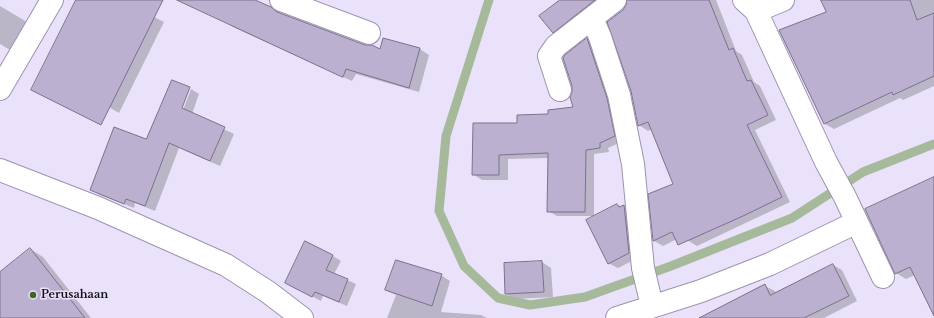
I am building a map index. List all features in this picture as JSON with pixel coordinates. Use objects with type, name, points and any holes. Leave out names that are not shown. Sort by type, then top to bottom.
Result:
[{"type":"street","points":[[0,89],[52,0]]},
{"type":"street","points":[[282,0],[369,33]]},
{"type":"street","points":[[560,90],[549,56],[552,51],[556,46],[615,0]]},
{"type":"street","points":[[783,0],[750,6],[826,162],[845,197],[882,277]]},
{"type":"street","points":[[592,18],[600,37],[619,95],[633,164],[643,268],[652,303]]},
{"type":"street","points":[[0,170],[98,208],[219,262],[263,289],[302,318]]},
{"type":"street","points":[[617,318],[652,303],[701,291],[770,264],[857,222]]},
{"type":"building","points":[[76,0],[163,0],[101,125],[31,90]]},
{"type":"building","points":[[177,0],[255,0],[271,7],[277,12],[365,45],[372,45],[380,49],[383,38],[420,48],[409,88],[346,69],[343,77]]},
{"type":"building","points":[[560,0],[595,0],[553,33],[539,16]]},
{"type":"building","points":[[627,0],[709,0],[729,50],[733,48],[747,81],[751,80],[768,115],[747,125],[782,197],[678,245],[672,232],[653,241],[648,194],[673,184],[648,122],[638,126],[631,91],[607,22],[623,10]]},
{"type":"building","points":[[821,0],[910,0],[917,20],[934,13],[934,76],[893,95],[892,92],[824,124],[779,30],[826,12]]},
{"type":"building","points":[[587,38],[607,98],[615,136],[600,143],[600,148],[586,150],[585,212],[547,212],[548,153],[499,155],[499,175],[472,175],[473,123],[517,123],[517,115],[548,114],[548,110],[573,107],[570,97],[572,86],[563,58]]},
{"type":"building","points":[[172,80],[190,87],[182,108],[225,127],[210,161],[169,143],[145,206],[126,199],[124,204],[90,190],[114,127],[146,139]]},
{"type":"building","points":[[934,177],[934,316],[910,267],[895,274],[865,209]]},
{"type":"building","points":[[617,204],[619,207],[624,205],[629,253],[608,264],[586,220]]},
{"type":"building","points":[[305,241],[333,255],[326,270],[348,279],[339,302],[315,292],[312,297],[285,283]]},
{"type":"building","name":"Perusahaan","points":[[30,248],[85,318],[0,318],[0,272]]},
{"type":"building","points":[[396,260],[442,274],[432,306],[385,290]]},
{"type":"building","points":[[542,261],[544,292],[505,294],[504,263]]},
{"type":"building","points":[[833,264],[849,296],[804,318],[699,318],[765,284],[770,295]]},
{"type":"waterway","points":[[489,0],[446,136],[439,211],[464,266],[498,298],[530,305],[585,297],[671,266],[792,218],[863,172],[934,144]]},
{"type":"place","name":"Perusahaan","points":[[33,295]]}]
